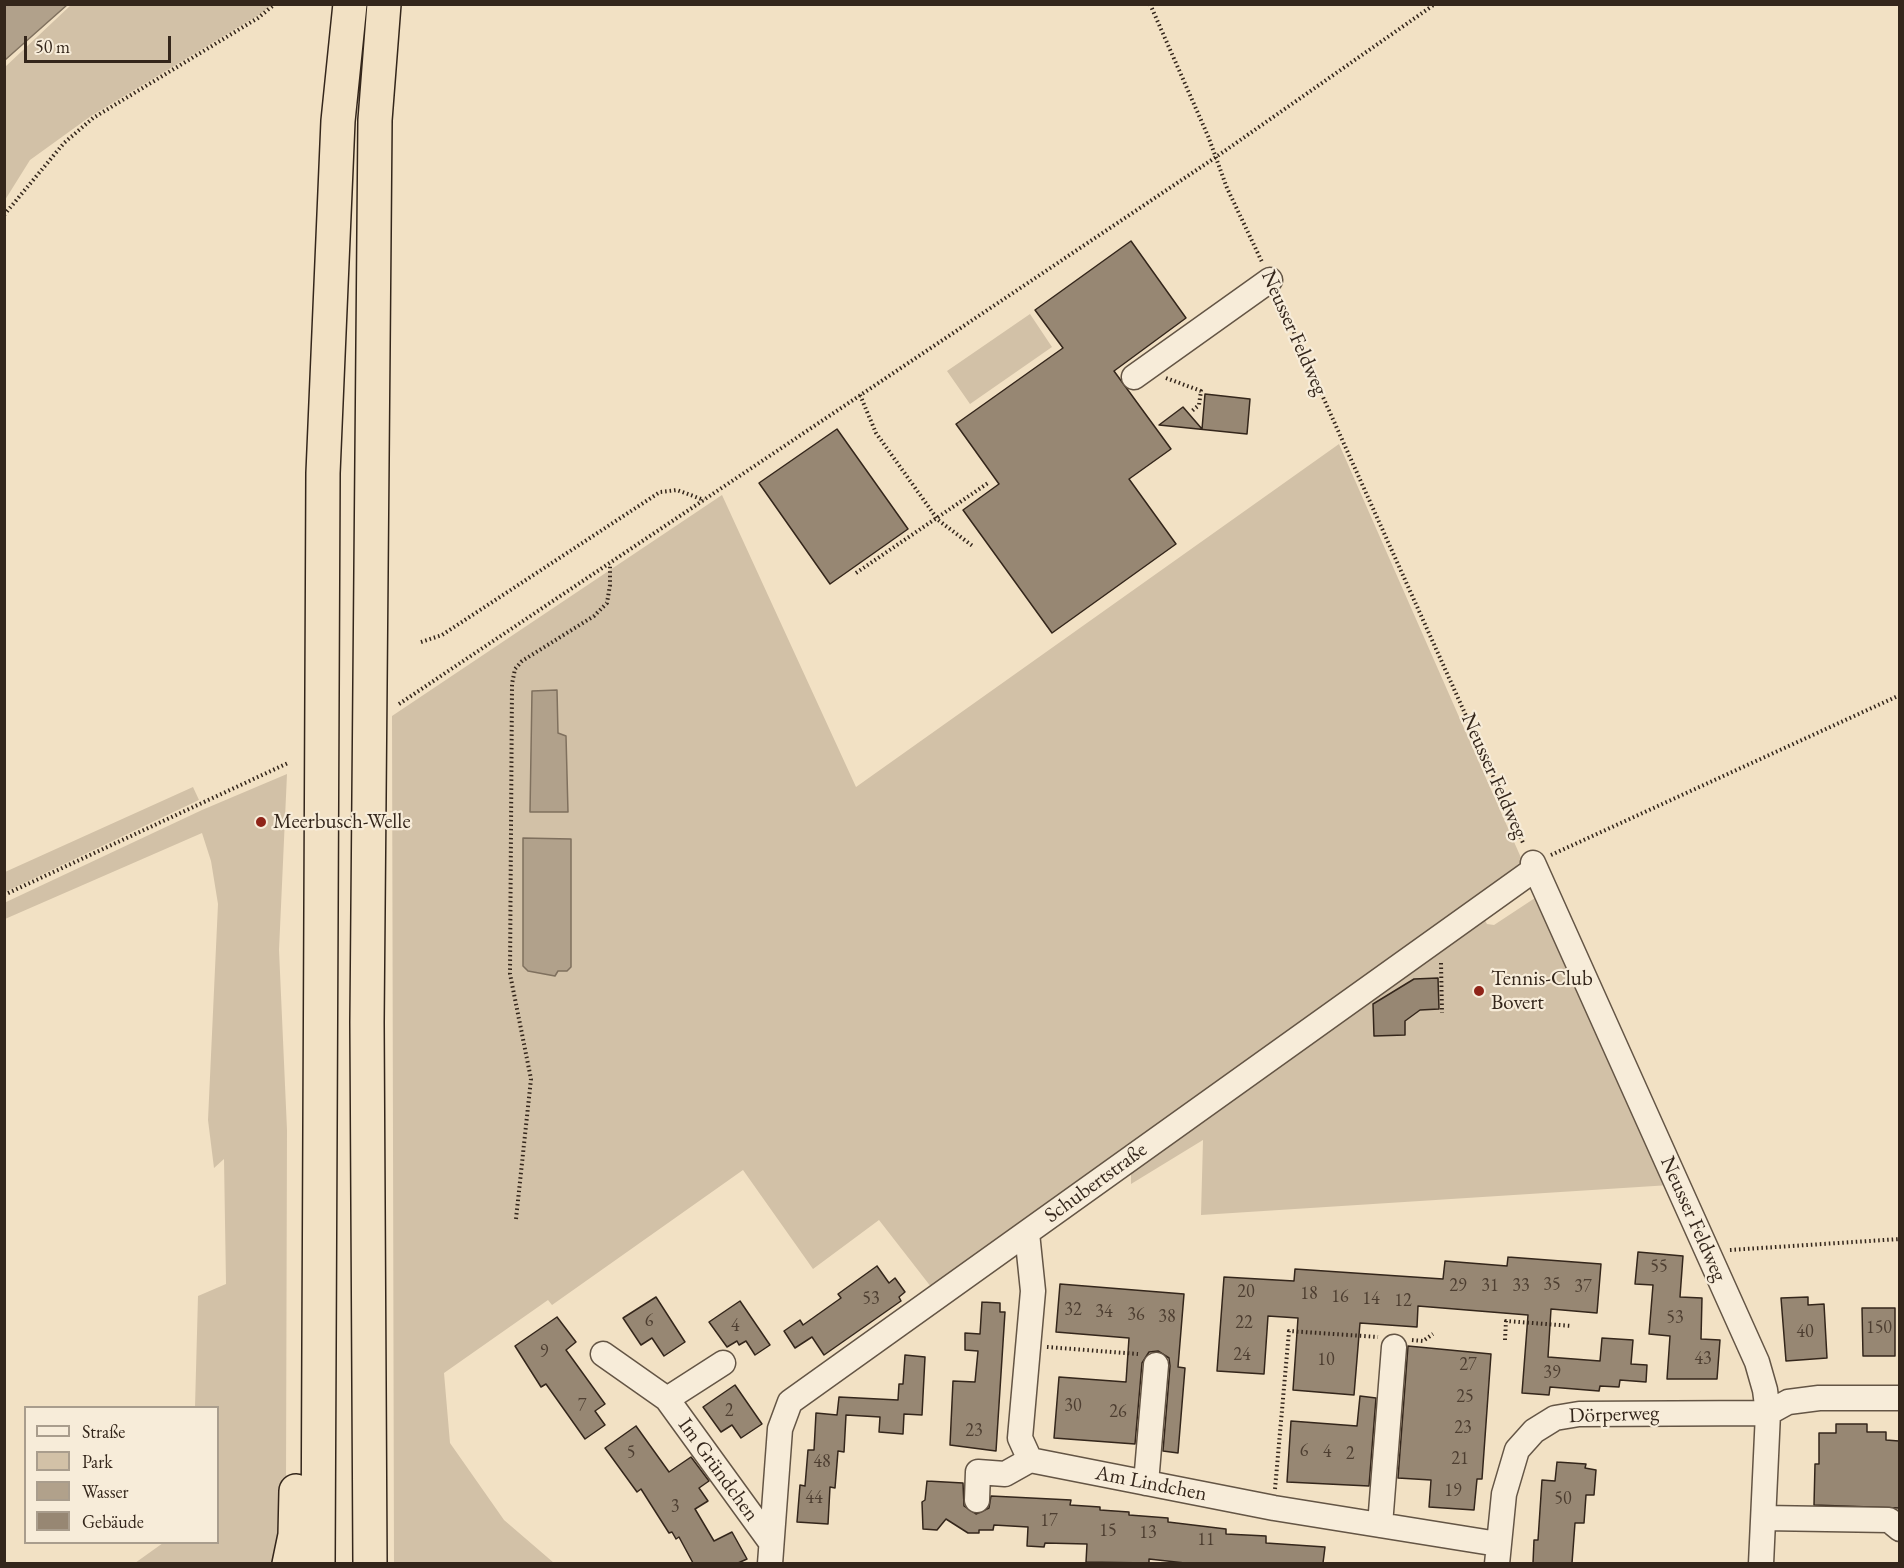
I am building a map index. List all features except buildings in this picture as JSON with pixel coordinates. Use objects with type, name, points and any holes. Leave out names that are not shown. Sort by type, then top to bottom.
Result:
[{"type":"highway","points":[[318,1563],[323,473],[338,121],[350,4]]},
{"type":"highway","points":[[370,1563],[367,1022],[375,132],[384,4]]},
{"type":"highway","points":[[289,1563],[295,1535],[298,1428],[319,1354]]},
{"type":"highway","points":[[370,1426],[386,1472],[387,1563]]},
{"type":"street","points":[[1141,372],[1270,280]]},
{"type":"street","name":"Schubertstraße","points":[[770,1552],[780,1429],[790,1402],[1436,940],[1534,866]]},
{"type":"street","name":"Neusser Feldweg","points":[[1534,866],[1756,1362],[1765,1390],[1768,1413],[1761,1563]]},
{"type":"street","points":[[982,1503],[978,1472],[1005,1474],[1030,1460],[1020,1438],[1033,1291],[1028,1233]]},
{"type":"street","points":[[1380,1525],[1393,1341]]},
{"type":"street","name":"Im Gründchen","points":[[603,1354],[667,1399],[770,1552]]},
{"type":"street","name":"Im Gründchen","points":[[667,1399],[723,1363]]},
{"type":"street","points":[[1146,1483],[1156,1365]]},
{"type":"street","points":[[1768,1413],[1788,1402],[1820,1398],[1899,1398]]},
{"type":"street","name":"Dörperweg","points":[[1498,1554],[1504,1494],[1516,1450],[1534,1431],[1555,1418],[1579,1414],[1768,1413]]},
{"type":"street","name":"Am Lindchen","points":[[1030,1460],[1274,1508],[1380,1525],[1498,1554]]},
{"type":"street","points":[[1764,1518],[1889,1520],[1899,1529]]},
{"type":"path","points":[[4,215],[39,171],[77,130],[258,18],[275,4]]},
{"type":"path","name":"Neusser Feldweg","points":[[1150,4],[1216,157],[1227,188],[1534,866]]},
{"type":"path","points":[[399,704],[1216,157],[1435,4]]},
{"type":"path","points":[[1141,372],[1155,374],[1201,391],[1199,405],[1192,411]]},
{"type":"path","points":[[860,395],[876,433],[938,520],[974,547]]},
{"type":"path","points":[[856,573],[938,520],[988,483]]},
{"type":"path","points":[[421,642],[442,635],[660,492],[677,490],[704,500]]},
{"type":"path","points":[[516,1219],[531,1078],[510,974],[512,684],[515,669],[522,662],[594,616],[607,603],[610,563]]},
{"type":"path","points":[[1534,866],[1899,695]]},
{"type":"path","points":[[4,895],[288,763]]},
{"type":"path","points":[[1436,940],[1441,947],[1442,1013]]},
{"type":"path","points":[[1708,1252],[1899,1239]]},
{"type":"path","points":[[1505,1340],[1506,1321],[1572,1326]]},
{"type":"path","points":[[1274,1508],[1289,1331],[1393,1341],[1423,1341],[1433,1334]]},
{"type":"path","points":[[1028,1346],[1152,1355],[1157,1359],[1156,1365]]},
{"type":"green space","points":[[71,5],[272,5],[91,116],[30,160],[5,200],[5,67]]},
{"type":"green space","points":[[1030,314],[1052,347],[970,404],[947,371]]},
{"type":"green space","points":[[1339,444],[1522,860],[1518,876],[935,1292],[879,1220],[813,1269],[743,1170],[552,1305],[548,1300],[444,1373],[450,1443],[504,1520],[554,1563],[394,1563],[392,716],[722,495],[856,787]]},
{"type":"green space","points":[[287,774],[279,950],[287,1130],[286,1482],[276,1563],[135,1563],[162,1544],[219,1544],[219,1406],[195,1406],[198,1296],[226,1284],[224,1159],[214,1168],[208,1120],[218,904],[211,861],[202,833],[5,919],[4,903],[202,810]]},
{"type":"green space","points":[[193,787],[199,800],[5,892],[5,872]]},
{"type":"green space","name":"Tennis-Club Bovert","points":[[1535,898],[1544,903],[1670,1185],[1201,1215],[1203,1140],[1131,1184],[1131,1163],[1482,915],[1487,924],[1494,925]]},
{"type":"water","points":[[5,4],[67,4],[67,5],[5,60]]},
{"type":"water","points":[[557,690],[558,733],[566,736],[568,812],[530,812],[532,691]]},
{"type":"water","points":[[523,838],[571,839],[571,967],[567,971],[558,971],[555,976],[528,971],[523,966]]},
{"type":"place","name":"Meerbusch-Welle","points":[[261,822]]},
{"type":"place","name":"Tennis-Club Bovert","points":[[1479,991]]}]
